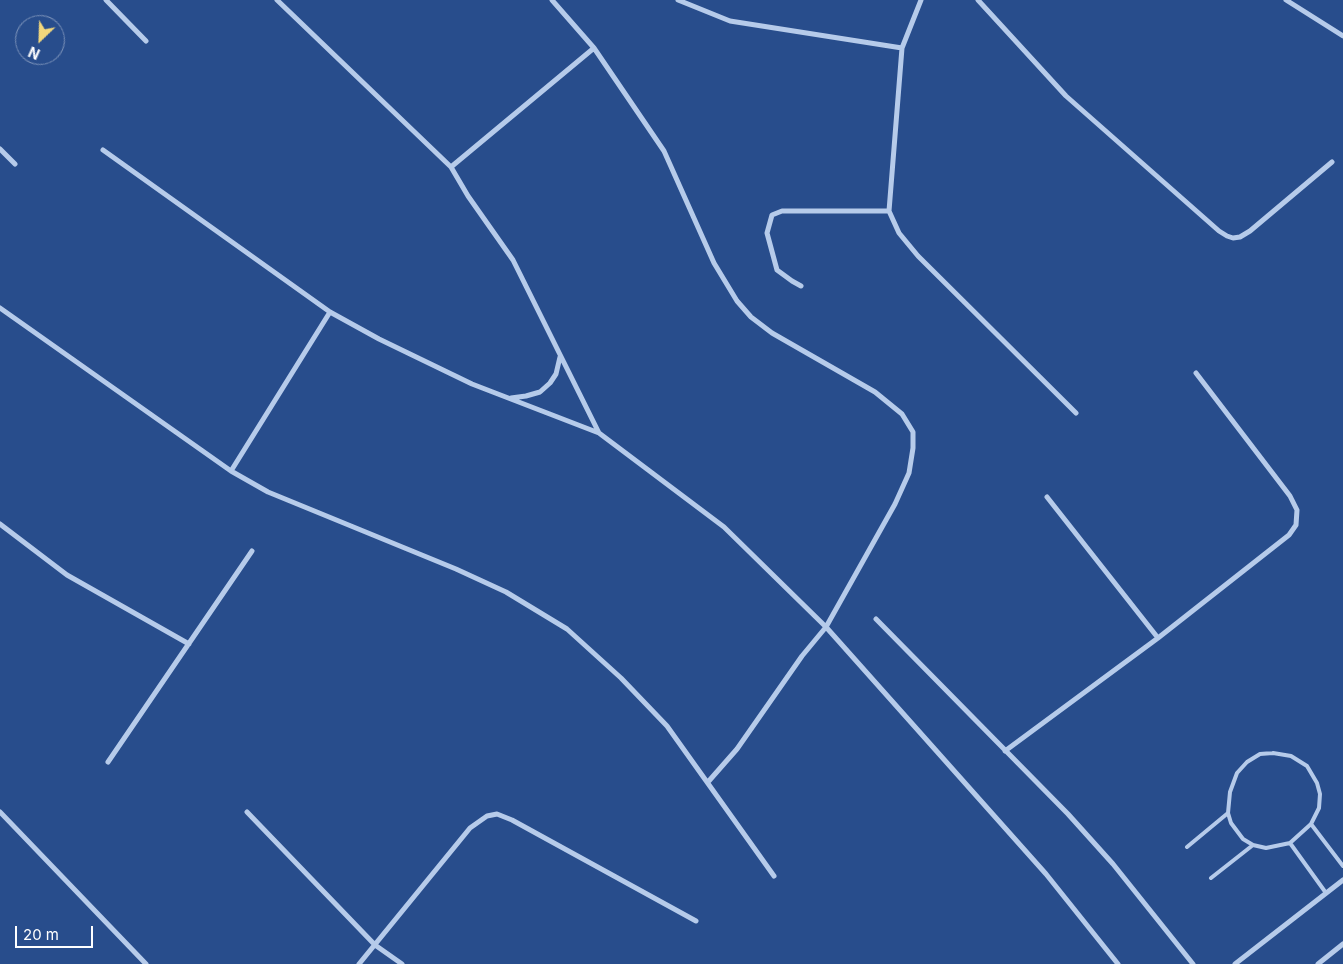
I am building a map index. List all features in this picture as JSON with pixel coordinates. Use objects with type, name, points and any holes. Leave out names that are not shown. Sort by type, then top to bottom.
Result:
[{"type":"street","points":[[106,0],[146,41]]},
{"type":"street","points":[[278,0],[452,167],[468,196],[513,260],[599,433]]},
{"type":"street","points":[[552,0],[594,48],[664,151],[714,263],[737,302],[751,317],[772,333],[874,392],[902,414],[913,432],[913,448],[909,473],[895,504],[826,627],[802,656],[738,749],[708,782]]},
{"type":"street","points":[[678,0],[730,21],[902,48]]},
{"type":"street","points":[[921,0],[902,48],[889,211],[899,233],[918,256],[1076,413]]},
{"type":"street","points":[[978,0],[1066,96],[1227,236],[1240,237],[1250,231],[1332,162]]},
{"type":"street","points":[[1286,0],[1343,36]]},
{"type":"street","points":[[452,167],[594,48]]},
{"type":"street","points":[[0,149],[15,164]]},
{"type":"street","points":[[103,150],[330,312],[387,343],[472,384],[599,433],[724,528],[826,627],[1046,874],[1118,964]]},
{"type":"street","points":[[801,286],[777,270],[766,233],[772,216],[782,211],[889,211]]},
{"type":"street","points":[[0,308],[231,471],[268,492],[456,569],[506,592],[567,629],[621,678],[667,726],[774,876]]},
{"type":"street","points":[[231,471],[330,312]]},
{"type":"street","points":[[509,398],[540,392],[550,384],[556,374],[560,357]]},
{"type":"street","points":[[1005,751],[1158,638],[1289,535],[1296,525],[1296,510],[1290,496],[1196,373]]},
{"type":"street","points":[[1047,497],[1158,638]]},
{"type":"street","points":[[0,524],[67,575],[189,644]]},
{"type":"street","points":[[108,762],[252,551]]},
{"type":"street","points":[[876,619],[1068,814],[1113,864],[1193,964]]},
{"type":"street","points":[[0,812],[146,964]]},
{"type":"street","points":[[247,812],[376,945],[402,964]]},
{"type":"street","points":[[359,964],[470,828],[486,816],[497,814],[512,820],[696,921]]},
{"type":"street","points":[[1235,964],[1343,880]]},
{"type":"street","points":[[1318,964],[1343,944]]},
{"type":"lane","points":[[1273,753],[1291,756],[1307,766],[1317,783],[1320,794],[1319,808],[1311,824],[1290,843],[1266,848],[1253,845],[1243,839],[1231,823],[1228,813],[1230,792],[1237,773],[1247,762],[1260,754],[1273,753]]},
{"type":"lane","points":[[1187,847],[1228,813]]},
{"type":"lane","points":[[1311,824],[1343,866]]},
{"type":"lane","points":[[1290,843],[1326,894]]},
{"type":"lane","points":[[1211,878],[1253,845]]}]
